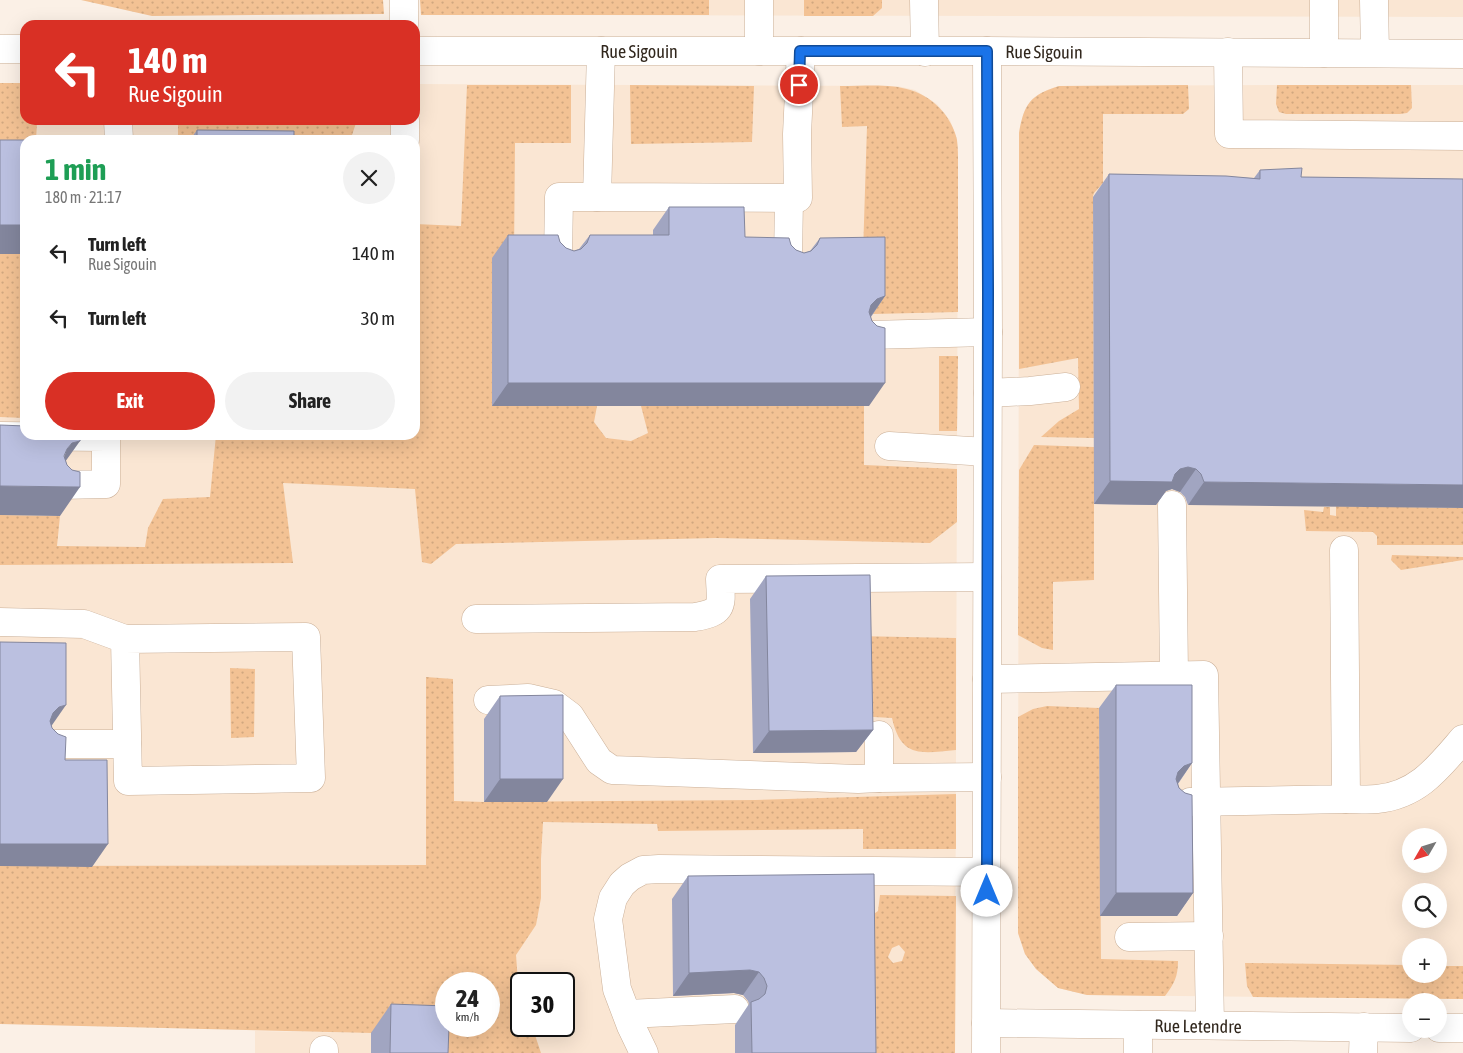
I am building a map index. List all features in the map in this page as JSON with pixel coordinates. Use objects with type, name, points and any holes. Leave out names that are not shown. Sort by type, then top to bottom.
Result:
[{"type":"street","points":[[404,0],[404,20]]},
{"type":"street","points":[[759,0],[759,52]]},
{"type":"street","points":[[924,0],[925,52]]},
{"type":"street","points":[[1324,0],[1324,53]]},
{"type":"street","points":[[1374,0],[1374,53]]},
{"type":"street","points":[[0,49],[20,49]]},
{"type":"street","points":[[597,197],[601,51]]},
{"type":"street","points":[[558,258],[559,197],[798,198],[797,134],[800,51]]},
{"type":"street","points":[[986,1053],[987,51]]},
{"type":"street","name":"Rue Sigouin","points":[[420,52],[987,51],[1463,54]]},
{"type":"street","points":[[1228,52],[1229,134],[1463,136]]},
{"type":"street","points":[[788,260],[789,198]]},
{"type":"street","points":[[869,334],[988,332]]},
{"type":"street","points":[[988,393],[1030,392],[1066,387]]},
{"type":"street","points":[[0,436],[20,436]]},
{"type":"street","points":[[60,485],[106,484],[106,440]]},
{"type":"street","points":[[889,446],[988,452]]},
{"type":"street","points":[[1172,505],[1174,675]]},
{"type":"street","points":[[1344,550],[1346,799]]},
{"type":"street","points":[[476,619],[695,616],[709,614],[718,609],[721,602],[720,579],[987,577]]},
{"type":"street","points":[[0,622],[84,624],[125,639],[306,638],[311,778],[128,781],[125,639]]},
{"type":"street","points":[[987,679],[1204,675],[1210,1025]]},
{"type":"street","points":[[488,700],[528,698],[554,704],[570,716],[599,761],[612,770],[858,779],[987,777]]},
{"type":"street","points":[[879,735],[879,778]]},
{"type":"street","points":[[1176,802],[1378,799],[1405,792],[1434,773],[1463,739]]},
{"type":"street","points":[[50,744],[127,744]]},
{"type":"street","points":[[644,1053],[617,989],[608,919],[613,898],[622,884],[630,877],[644,870],[659,869],[987,872]]},
{"type":"street","points":[[1129,937],[1209,936]]},
{"type":"street","points":[[627,1014],[735,1009]]},
{"type":"street","name":"Rue Letendre","points":[[986,1024],[1210,1025],[1363,1040],[1402,1030]]},
{"type":"street","points":[[1138,1025],[1138,1053]]},
{"type":"street","points":[[1447,1028],[1463,1028]]},
{"type":"shaded area","points":[[81,0],[383,0],[384,14],[152,16]]},
{"type":"shaded area","points":[[420,0],[709,0],[709,15],[421,15]]},
{"type":"shaded area","points":[[576,0],[1463,0],[1463,17],[576,15]]},
{"type":"shaded area","points":[[804,0],[882,0],[882,8],[873,16],[804,16]]},
{"type":"shaded area","points":[[0,83],[20,83],[20,125],[420,125],[420,84],[897,86],[915,90],[937,104],[950,120],[957,140],[958,164],[955,1053],[455,1053],[475,1037],[500,1037],[500,972],[485,972],[454,865],[0,866]]},
{"type":"shaded area","points":[[0,83],[20,83],[20,125],[37,125],[36,135],[20,135],[20,169],[0,169]]},
{"type":"shaded area","points":[[467,85],[571,85],[571,143],[515,143],[514,258],[597,406],[594,422],[606,438],[631,441],[648,433],[641,406],[864,406],[864,465],[957,469],[957,522],[930,543],[716,538],[456,544],[431,564],[422,562],[415,489],[283,483],[293,563],[0,565],[0,515],[60,516],[57,546],[145,547],[148,528],[163,499],[210,497],[216,440],[420,440],[420,224],[461,226]]},
{"type":"shaded area","points":[[630,85],[754,86],[752,142],[631,144]]},
{"type":"shaded area","points":[[1188,85],[1189,109],[1183,114],[1103,114],[1103,183],[1093,196],[1094,438],[1041,437],[1059,421],[1079,409],[1078,358],[1019,369],[1019,133],[1023,115],[1035,97],[1059,86]]},
{"type":"shaded area","points":[[1277,85],[1411,85],[1412,108],[1407,113],[1400,114],[1286,114],[1279,112],[1276,104]]},
{"type":"shaded area","points":[[1463,85],[1463,999],[1447,999],[1447,993],[1402,993],[1402,998],[1087,995],[1058,988],[1036,969],[1025,954],[1018,933],[1019,133],[1023,115],[1032,99],[1047,90],[1059,86]]},
{"type":"shaded area","points":[[840,86],[896,87],[921,94],[944,113],[952,126],[957,140],[958,152],[958,312],[873,314],[863,254],[867,126],[842,127]]},
{"type":"shaded area","points":[[178,125],[355,125],[352,135],[178,135]]},
{"type":"shaded area","points":[[0,254],[20,254],[20,418],[0,417]]},
{"type":"shaded area","points":[[939,356],[958,356],[957,431],[939,431]]},
{"type":"shaded area","points":[[1034,445],[1094,447],[1094,580],[1053,582],[1053,650],[1042,648],[1018,635],[1019,470]]},
{"type":"shaded area","points":[[1336,506],[1463,508],[1463,545],[1377,545],[1377,536],[1373,532],[1306,531],[1304,510],[1323,512],[1324,507],[1330,507],[1330,515],[1336,516]]},
{"type":"shaded area","points":[[1392,555],[1463,557],[1463,560],[1401,570],[1391,560]]},
{"type":"shaded area","points":[[855,636],[956,638],[956,750],[923,752],[915,750],[907,747],[901,741],[892,718],[856,716]]},
{"type":"shaded area","points":[[230,668],[255,669],[254,737],[231,738]]},
{"type":"shaded area","points":[[426,677],[453,679],[454,801],[755,800],[956,794],[956,849],[863,849],[863,829],[658,831],[657,824],[543,822],[541,898],[536,925],[516,955],[517,972],[510,972],[510,1037],[536,1037],[541,1053],[438,1053],[371,1033],[0,1024],[0,866],[426,865]]},
{"type":"shaded area","points":[[1047,706],[1099,708],[1101,959],[1178,961],[1175,980],[1165,996],[1087,995],[1058,988],[1036,969],[1025,954],[1018,933],[1018,717],[1033,709]]},
{"type":"shaded area","points":[[880,895],[956,896],[955,1053],[860,1053],[858,925],[878,911]],"holes":[[[899,945],[905,952],[902,961],[893,963],[888,957],[892,948]]]},
{"type":"shaded area","points":[[1245,963],[1402,965],[1402,983],[1447,983],[1447,966],[1463,966],[1463,999],[1447,999],[1447,993],[1402,993],[1402,998],[1253,997],[1247,986]]},
{"type":"shaded area","points":[[255,1031],[371,1033],[438,1053],[255,1053]]},
{"type":"building","points":[[197,130],[294,131],[294,135],[197,135]]},
{"type":"building","points":[[0,140],[20,140],[20,225],[0,225]]},
{"type":"building","points":[[1302,168],[1301,177],[1463,179],[1463,485],[1204,482],[1201,474],[1196,469],[1188,467],[1180,469],[1175,474],[1172,482],[1110,481],[1109,174],[1226,176],[1260,179],[1260,170]]},
{"type":"building","points":[[669,207],[744,207],[745,237],[789,238],[791,245],[796,250],[804,253],[811,251],[817,245],[820,238],[885,237],[885,296],[877,299],[871,305],[869,312],[872,321],[877,326],[885,328],[885,383],[508,383],[508,235],[558,235],[560,242],[566,248],[574,251],[581,249],[587,243],[590,235],[669,235]]},
{"type":"building","points":[[0,425],[20,426],[20,440],[80,440],[72,443],[64,456],[67,465],[72,470],[80,472],[80,487],[0,486]]},
{"type":"building","points":[[870,575],[873,730],[769,731],[766,576]]},
{"type":"building","points":[[0,642],[66,643],[66,705],[59,707],[53,713],[50,721],[52,728],[58,734],[66,737],[65,760],[107,760],[108,844],[0,844]]},
{"type":"building","points":[[1116,685],[1192,685],[1192,763],[1184,766],[1178,772],[1176,779],[1179,788],[1185,793],[1192,795],[1193,893],[1116,893]]},
{"type":"building","points":[[563,695],[563,779],[500,779],[500,696]]},
{"type":"building","points":[[874,874],[876,1053],[752,1053],[751,1002],[765,994],[767,986],[759,972],[750,970],[689,973],[688,876]]},
{"type":"building","points":[[391,1004],[435,1006],[435,1037],[449,1037],[448,1053],[390,1053]]},
{"type":"route","points":[[799,85],[800,51],[987,51],[987,891]]}]
